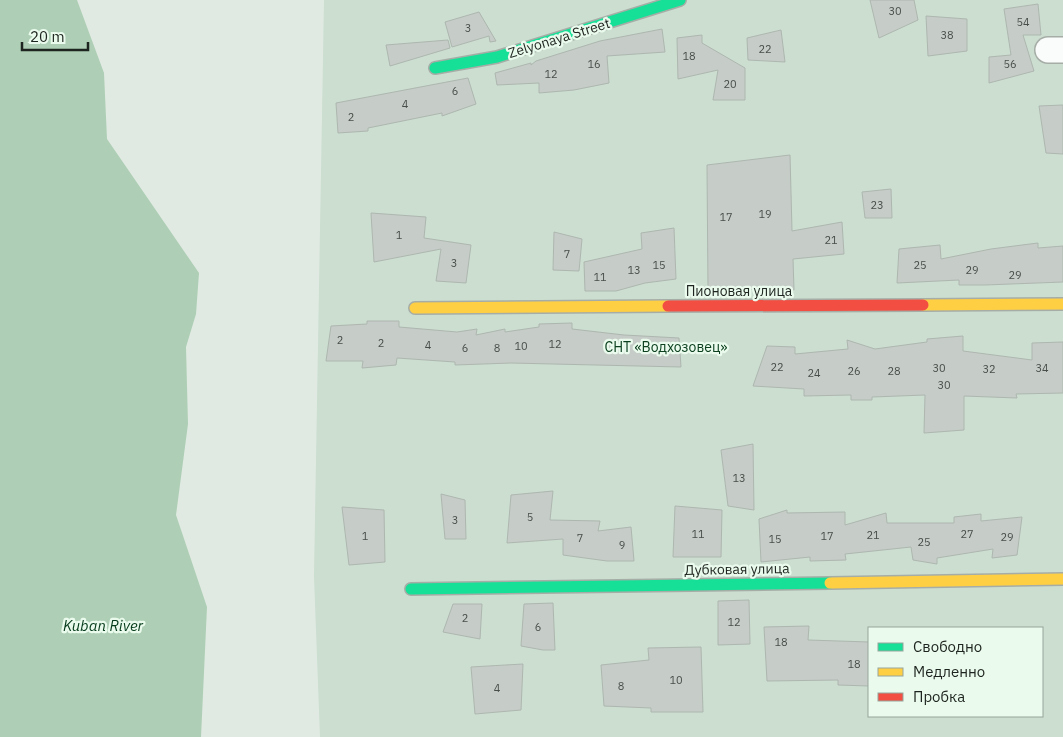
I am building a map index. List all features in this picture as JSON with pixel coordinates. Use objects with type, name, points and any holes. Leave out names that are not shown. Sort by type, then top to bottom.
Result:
[{"type":"street","name":"Zelyonaya Street","points":[[435,68],[497,57],[680,0]]},
{"type":"street","name":"Пионовая улица","points":[[415,308],[1063,304]]},
{"type":"street","name":"Дубковая улица","points":[[411,589],[1063,579]]},
{"type":"green space","name":"СНТ «Водхозовец»","points":[[324,0],[1063,0],[1063,737],[320,737],[314,576]]},
{"type":"water","name":"Kuban River","points":[[0,0],[77,0],[104,73],[107,139],[199,273],[196,314],[186,347],[188,424],[176,515],[207,607],[201,737],[0,737]]},
{"type":"building","points":[[870,0],[914,0],[918,20],[879,38]]},
{"type":"building","points":[[1038,4],[1041,35],[1023,35],[1034,71],[989,83],[989,57],[1011,55],[1004,9]]},
{"type":"building","points":[[479,12],[496,41],[490,42],[489,36],[452,47],[445,22]]},
{"type":"building","points":[[926,16],[967,19],[967,51],[928,56]]},
{"type":"building","points":[[662,29],[665,52],[607,56],[609,83],[574,90],[539,93],[539,83],[497,85],[495,73],[531,63],[531,65],[536,61],[600,41]]},
{"type":"building","points":[[781,30],[785,62],[748,60],[747,38]]},
{"type":"building","points":[[702,35],[702,43],[745,68],[745,100],[713,100],[718,70],[678,79],[677,38]]},
{"type":"building","points":[[448,40],[450,48],[390,66],[386,45]]},
{"type":"building","points":[[468,78],[476,104],[442,116],[442,113],[368,128],[368,131],[338,133],[336,103]]},
{"type":"building","points":[[1063,105],[1063,154],[1046,153],[1039,106]]},
{"type":"building","points":[[790,155],[792,231],[842,222],[844,254],[793,259],[794,290],[708,289],[707,165]]},
{"type":"building","points":[[891,189],[892,218],[865,218],[862,192]]},
{"type":"building","points":[[371,213],[426,217],[424,238],[471,245],[466,283],[436,281],[441,249],[374,262]]},
{"type":"building","points":[[674,228],[676,279],[645,283],[616,291],[585,291],[584,262],[642,249],[641,233]]},
{"type":"building","points":[[554,232],[582,239],[579,271],[553,270]]},
{"type":"building","points":[[1038,243],[1038,248],[1063,246],[1063,282],[959,285],[959,280],[897,283],[899,249],[940,245],[941,259],[991,249]]},
{"type":"building","points":[[367,321],[399,321],[399,327],[457,332],[477,329],[476,335],[505,329],[505,332],[539,327],[539,324],[572,323],[572,329],[624,335],[679,338],[681,367],[511,363],[455,365],[455,362],[397,358],[396,365],[362,368],[363,361],[326,361],[331,326],[367,324]]},
{"type":"building","points":[[963,336],[963,351],[1032,360],[1032,343],[1063,342],[1063,393],[1016,394],[1017,398],[964,396],[964,430],[924,433],[925,395],[872,397],[872,400],[851,400],[851,395],[804,396],[804,389],[753,386],[767,346],[795,347],[795,354],[848,349],[847,340],[875,349],[927,342],[927,339]]},
{"type":"building","points":[[753,444],[754,510],[728,506],[721,450]]},
{"type":"building","points":[[553,491],[550,520],[600,521],[598,531],[631,527],[634,561],[607,561],[563,555],[563,539],[507,543],[511,495]]},
{"type":"building","points":[[441,494],[465,500],[466,539],[445,539]]},
{"type":"building","points":[[675,506],[722,510],[721,557],[673,557]]},
{"type":"building","points":[[342,507],[384,510],[385,562],[349,565]]},
{"type":"building","points":[[787,510],[787,513],[845,512],[845,525],[886,513],[887,523],[954,523],[954,517],[981,514],[981,521],[1022,517],[1017,555],[992,558],[993,549],[937,558],[937,564],[913,560],[911,547],[845,554],[846,560],[810,561],[810,557],[761,562],[759,519]]},
{"type":"building","points":[[749,600],[750,644],[718,645],[718,601]]},
{"type":"building","points":[[553,603],[555,650],[521,646],[524,604]]},
{"type":"building","points":[[453,604],[482,604],[480,639],[443,632]]},
{"type":"building","points":[[809,626],[808,640],[868,642],[868,686],[838,685],[838,680],[767,681],[764,627]]},
{"type":"building","points":[[701,647],[703,712],[651,712],[651,708],[604,706],[601,665],[649,660],[648,648]]},
{"type":"building","points":[[523,664],[521,710],[475,714],[471,667]]},
{"type":"traffic: fast","points":[[435,68],[497,57],[680,0]]},
{"type":"traffic: fast","points":[[411,589],[830,583]]},
{"type":"traffic: slow","points":[[923,305],[1063,304]]},
{"type":"traffic: slow","points":[[415,308],[668,306]]},
{"type":"traffic: slow","points":[[830,583],[1063,579]]},
{"type":"traffic: jam","points":[[668,306],[923,305]]}]
